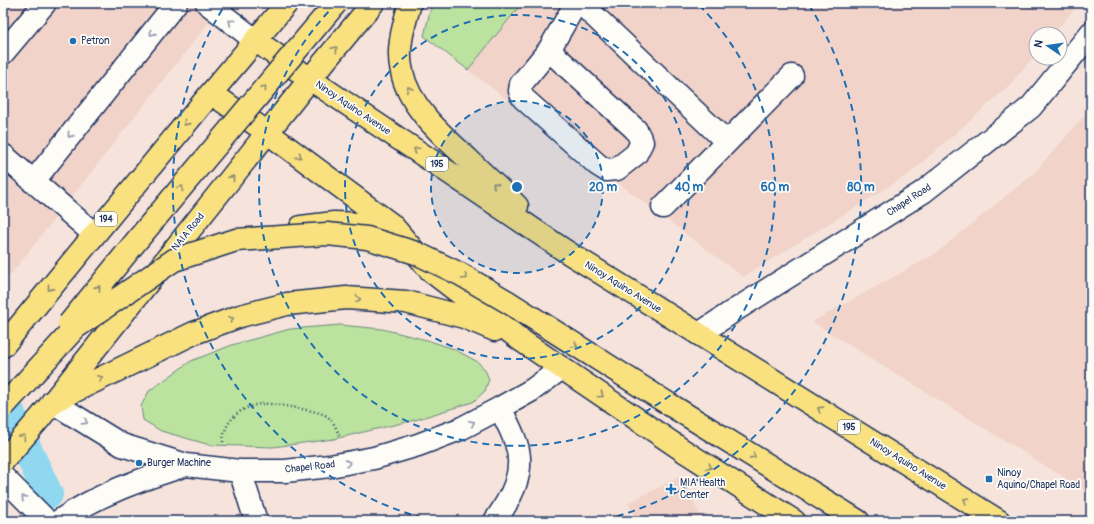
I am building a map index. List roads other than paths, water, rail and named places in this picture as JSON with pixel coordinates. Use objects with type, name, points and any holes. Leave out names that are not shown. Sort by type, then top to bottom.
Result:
[{"type":"main road","name":"194","points":[[3,346],[210,93],[287,3]]},
{"type":"main road","points":[[3,406],[138,239],[336,3]]},
{"type":"main road","name":"NAIA Road","points":[[4,465],[46,410],[310,79],[373,3]]},
{"type":"main road","points":[[410,3],[404,25],[400,58],[402,73],[409,91],[418,106],[428,120],[443,136],[564,250]]},
{"type":"main road","name":"Ninoy Aquino Avenue","points":[[255,40],[310,79],[564,250],[999,521]]},
{"type":"main road","points":[[210,93],[268,133],[392,225],[431,271],[522,341],[684,451],[794,521]]},
{"type":"main road","points":[[138,296],[180,267],[227,245],[276,230],[334,223],[392,225]]},
{"type":"main road","points":[[3,406],[75,328],[174,260],[236,240],[327,234],[367,238],[416,253],[460,274],[508,302],[858,521]]},
{"type":"main road","points":[[46,410],[194,332],[240,316],[287,304],[346,298],[406,302],[464,317],[522,341]]},
{"type":"street","points":[[3,53],[45,3]]},
{"type":"street","points":[[33,182],[176,3]]},
{"type":"street","points":[[207,3],[255,40]]},
{"type":"street","points":[[548,50],[636,130],[642,142],[636,154],[617,169],[606,170],[598,165],[523,98],[520,91],[521,84],[548,50],[576,3]]},
{"type":"street","points":[[582,3],[727,142]]},
{"type":"street","name":"Chapel Road","points":[[699,334],[923,192],[1031,107],[1091,34]]},
{"type":"street","points":[[663,207],[792,76]]},
{"type":"street","points":[[3,156],[94,234]]},
{"type":"street","name":"Chapel Road","points":[[46,410],[122,445],[186,465],[240,471],[285,471],[330,466],[374,458],[418,445],[460,429],[500,408],[532,390],[562,368]]},
{"type":"street","points":[[495,521],[509,502],[518,478],[519,460],[516,444],[500,408]]},
{"type":"street","points":[[4,465],[43,517],[43,521]]},
{"type":"street","points":[[59,521],[107,494],[129,484],[186,465]]},
{"type":"street","points":[[240,471],[256,521]]},
{"type":"waterway","points":[[3,397],[48,494]]},
{"type":"place","name":"Petron","points":[[73,41]]},
{"type":"place","name":"Burger Machine","points":[[139,463]]},
{"type":"place","name":"Ninoy Aquino/Chapel Road","points":[[989,479]]},
{"type":"place","name":"MIA Health Center","points":[[671,489]]}]
